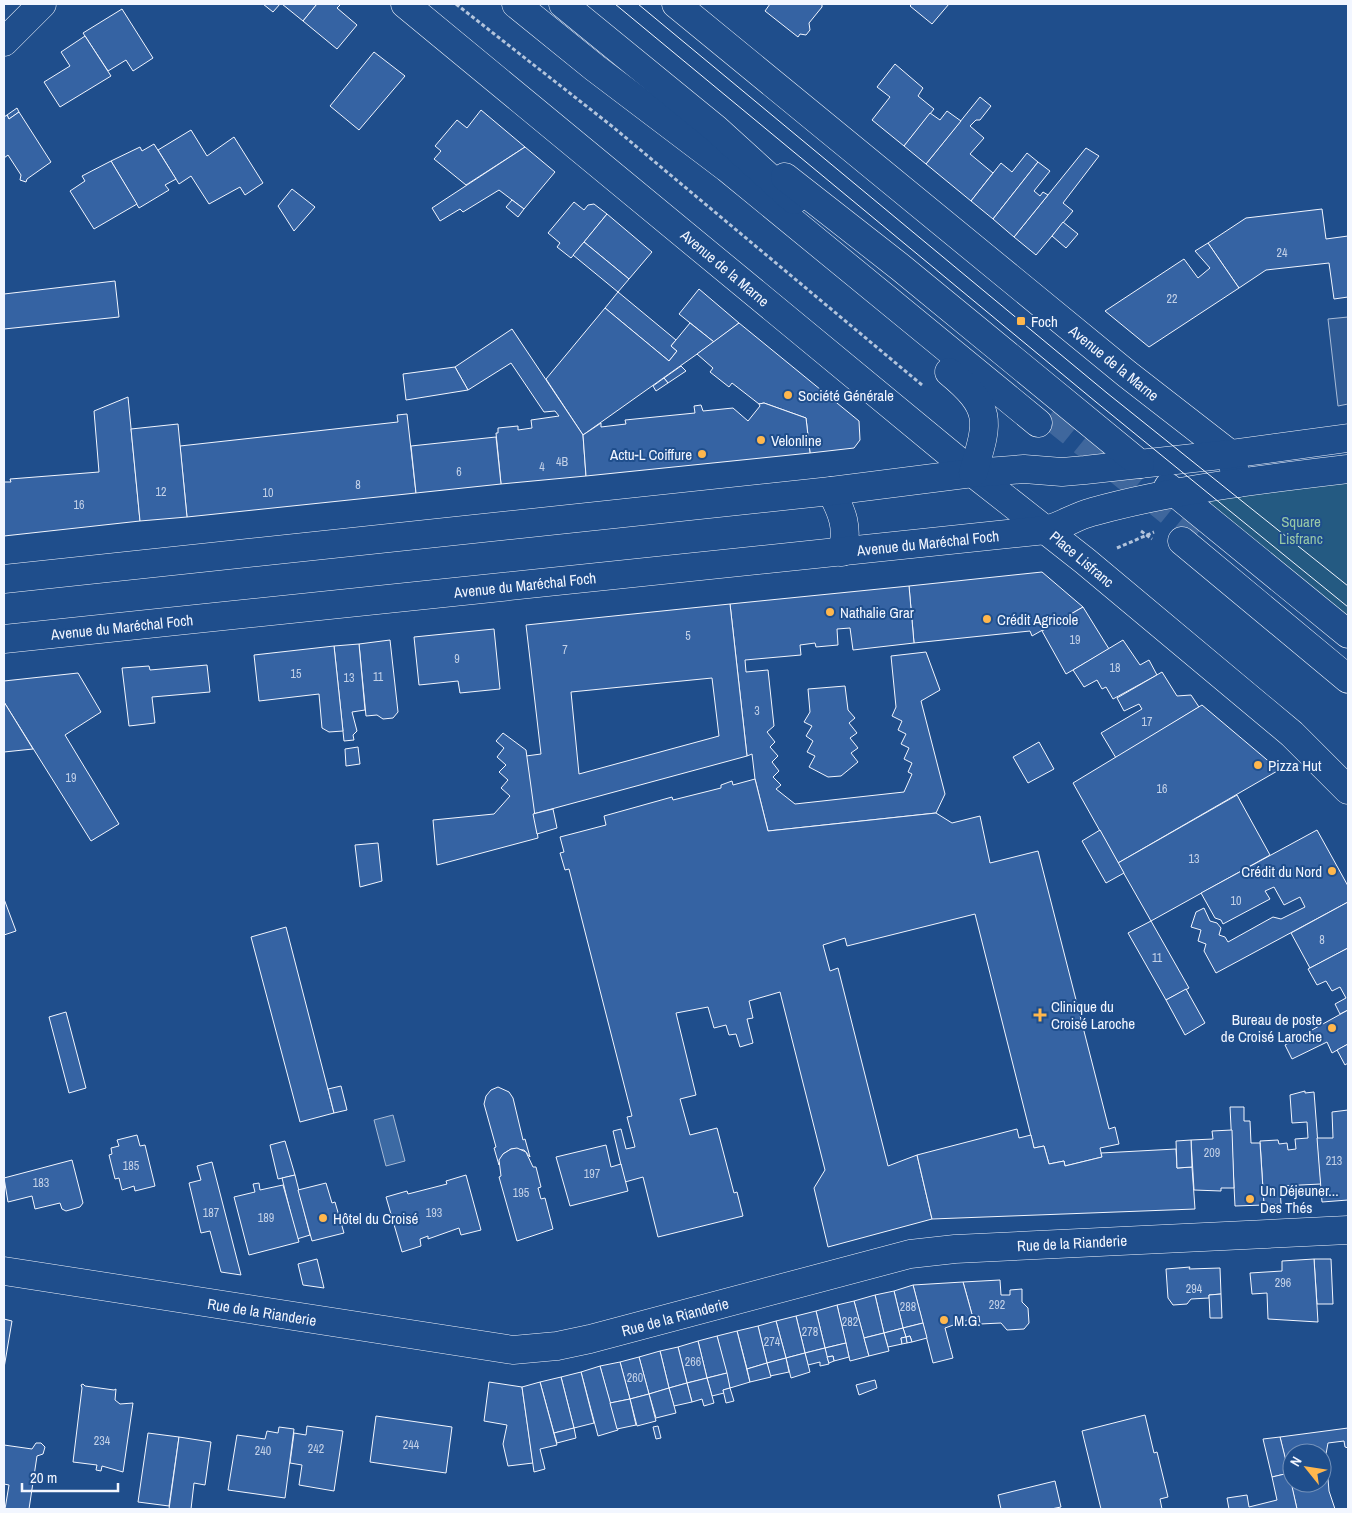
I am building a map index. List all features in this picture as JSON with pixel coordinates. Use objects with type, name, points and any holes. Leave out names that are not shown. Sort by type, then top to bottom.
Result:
[{"type":"main road","points":[[4,42],[42,4]]},
{"type":"main road","name":"Avenue de la Marne","points":[[405,4],[973,473],[1046,530]]},
{"type":"main road","points":[[516,4],[1044,419],[812,216],[716,129],[564,4]]},
{"type":"main road","name":"Avenue de la Marne","points":[[676,4],[1127,374],[1230,454]]},
{"type":"main road","points":[[595,68],[691,158],[974,394],[980,406],[985,429],[973,473]]},
{"type":"main road","points":[[716,129],[818,202],[1348,634]]},
{"type":"main road","points":[[4,579],[973,473],[1024,470],[1062,472],[1230,454],[1348,438]]},
{"type":"main road","points":[[1230,454],[1238,483]]},
{"type":"main road","name":"Place Lisfranc","points":[[1046,530],[1059,527],[1090,512],[1108,508],[1238,483],[1348,469]]},
{"type":"main road","points":[[831,490],[845,524],[846,538],[842,552]]},
{"type":"main road","name":"Place Lisfranc","points":[[1046,530],[1292,734],[1348,790]]},
{"type":"main road","name":"Avenue du Maréchal Foch","points":[[4,639],[1046,530]]},
{"type":"main road","points":[[1348,661],[1190,537],[1348,679]]},
{"type":"main road","name":"Rue de la Rianderie","points":[[4,1271],[513,1350],[557,1346],[590,1339],[910,1254],[955,1249],[1348,1230]]},
{"type":"path","points":[[456,4],[613,127],[928,391]]},
{"type":"path","points":[[1108,508],[1147,535]]},
{"type":"green space","name":"Square Lisfranc","points":[[1348,477],[1348,628],[1211,506],[1209,500]]},
{"type":"shaded area","points":[[1348,317],[1348,404],[1338,406],[1328,319]]},
{"type":"shaded area","points":[[393,1115],[405,1161],[386,1166],[374,1120]]},
{"type":"building","points":[[263,4],[280,4],[273,12]]},
{"type":"building","points":[[282,4],[317,4],[303,21]]},
{"type":"building","points":[[317,4],[341,4],[337,8],[357,25],[337,49],[303,21]]},
{"type":"building","points":[[770,4],[822,4],[822,7],[809,23],[810,30],[806,35],[800,34],[798,37],[765,11]]},
{"type":"building","points":[[912,4],[949,4],[932,24],[910,6]]},
{"type":"building","points":[[122,9],[153,58],[133,71],[126,60],[108,71],[83,33]]},
{"type":"building","points":[[85,36],[111,76],[60,107],[44,82],[70,66],[61,52]]},
{"type":"building","points":[[374,52],[405,76],[359,130],[330,106]]},
{"type":"building","points":[[895,64],[923,88],[918,96],[934,109],[904,146],[872,120],[890,97],[877,87]]},
{"type":"building","points":[[980,97],[991,106],[980,120],[976,120],[970,126],[984,138],[970,154],[993,173],[971,201],[926,164]]},
{"type":"building","points":[[17,108],[19,112],[9,119],[7,115]]},
{"type":"building","points":[[481,110],[525,147],[466,185],[434,159],[441,151],[435,146],[457,120],[467,128]]},
{"type":"building","points":[[947,111],[961,121],[926,164],[904,146],[930,113],[940,120]]},
{"type":"building","points":[[19,112],[51,162],[27,179],[26,182],[20,180],[21,175],[8,155],[4,158],[4,117],[7,115],[9,119]]},
{"type":"building","points":[[191,130],[207,156],[234,137],[263,183],[245,195],[240,187],[209,204],[191,176],[179,184],[158,150]]},
{"type":"building","points":[[154,144],[176,179],[165,185],[169,190],[139,208],[111,161],[140,147],[142,151]]},
{"type":"building","points":[[525,147],[555,172],[524,209],[499,190],[463,212],[460,209],[440,221],[432,208]]},
{"type":"building","points":[[1086,148],[1099,156],[1063,203],[1073,211],[1036,255],[1014,237]]},
{"type":"building","points":[[1027,153],[1038,162],[993,219],[971,201],[1001,163],[1012,172]]},
{"type":"building","points":[[111,161],[137,204],[94,229],[70,191],[85,181],[82,176]]},
{"type":"building","points":[[1038,162],[1050,171],[1034,191],[1040,196],[1043,192],[1048,195],[1014,237],[993,219]]},
{"type":"building","points":[[292,189],[315,207],[294,231],[278,206]]},
{"type":"building","points":[[512,200],[524,209],[518,217],[506,207]]},
{"type":"building","points":[[574,202],[584,210],[588,205],[594,204],[607,214],[571,258],[557,247],[560,243],[548,233]]},
{"type":"building","points":[[1322,209],[1326,239],[1348,236],[1348,297],[1334,299],[1329,263],[1266,270],[1239,288],[1208,243],[1246,218]]},
{"type":"building","points":[[607,214],[652,252],[629,279],[584,242]]},
{"type":"building","points":[[1063,222],[1078,234],[1066,248],[1052,236]]},
{"type":"building","points":[[584,242],[629,279],[618,292],[573,255]]},
{"type":"building","points":[[1208,243],[1239,288],[1149,347],[1105,311],[1184,259],[1198,278],[1210,268],[1195,251]]},
{"type":"building","points":[[115,281],[119,317],[4,329],[4,294]]},
{"type":"building","points":[[699,289],[739,323],[714,342],[679,314]]},
{"type":"building","points":[[618,292],[676,340],[671,346],[677,351],[669,361],[605,308]]},
{"type":"building","points":[[605,308],[669,361],[677,351],[671,346],[690,323],[714,342],[583,435],[546,379]]},
{"type":"building","name":"Société Générale","points":[[739,323],[859,421],[860,440],[854,448],[810,453],[806,418],[764,403],[759,404],[732,383],[729,387],[710,372],[713,368],[697,354]]},
{"type":"building","points":[[512,329],[583,435],[586,476],[501,484],[496,433],[498,433],[498,428],[518,426],[518,430],[532,428],[531,420],[559,416],[555,411],[544,412],[511,363],[468,390],[455,367]]},
{"type":"building","points":[[681,366],[686,371],[668,383],[664,378]]},
{"type":"building","points":[[455,367],[468,390],[406,400],[403,374]]},
{"type":"building","points":[[664,378],[668,383],[656,391],[653,386]]},
{"type":"building","points":[[128,397],[140,521],[4,536],[4,482],[11,482],[10,479],[99,472],[94,411]]},
{"type":"building","points":[[764,403],[806,418],[810,453],[586,476],[583,435],[601,423],[601,427],[626,424],[625,420],[695,413],[694,406],[701,405],[703,411],[733,408],[748,421],[760,406],[759,404]]},
{"type":"building","points":[[407,414],[416,493],[187,517],[180,446],[398,422],[397,415]]},
{"type":"building","points":[[178,424],[187,517],[140,521],[131,429]]},
{"type":"building","points":[[496,437],[501,484],[416,493],[411,446]]},
{"type":"building","name":"Crédit Agricole","points":[[1042,572],[1083,607],[1032,636],[1030,631],[914,643],[909,586]]},
{"type":"building","points":[[909,586],[914,643],[853,650],[850,628],[837,629],[838,645],[816,647],[815,643],[800,645],[801,655],[745,660],[746,672],[768,670],[774,726],[767,732],[775,742],[770,747],[778,756],[772,762],[779,771],[773,777],[781,785],[776,789],[795,804],[904,792],[912,774],[908,772],[912,763],[904,759],[909,748],[901,744],[906,734],[898,730],[902,721],[892,716],[896,707],[891,656],[926,652],[940,690],[921,701],[945,794],[936,813],[768,831],[755,779],[752,754],[747,756],[730,604]]},
{"type":"building","points":[[730,604],[747,756],[533,814],[526,756],[541,754],[526,625]],"holes":[[[712,678],[719,736],[579,774],[571,692]]]},
{"type":"building","points":[[1083,607],[1109,649],[1066,674],[1042,631]]},
{"type":"building","points":[[494,629],[500,689],[460,693],[458,681],[419,685],[414,637]]},
{"type":"building","points":[[390,640],[398,712],[393,718],[383,719],[377,715],[366,716],[359,644]]},
{"type":"building","points":[[1123,640],[1140,665],[1149,660],[1157,675],[1113,699],[1106,687],[1102,689],[1097,680],[1084,687],[1073,670]]},
{"type":"building","points":[[359,644],[365,710],[352,712],[357,731],[353,735],[354,740],[344,741],[334,646]]},
{"type":"building","points":[[334,646],[343,731],[329,732],[322,728],[319,694],[259,701],[254,655]]},
{"type":"building","points":[[207,665],[210,692],[152,697],[155,723],[129,726],[122,668],[149,666],[150,670]]},
{"type":"building","points":[[1162,672],[1177,696],[1191,695],[1199,707],[1116,758],[1101,733],[1142,709],[1139,704],[1124,711],[1117,698]]},
{"type":"building","points":[[78,673],[101,712],[65,735],[119,824],[91,841],[4,702],[4,681]]},
{"type":"building","points":[[845,686],[848,710],[855,718],[849,723],[857,733],[850,738],[858,748],[851,753],[858,762],[841,776],[828,777],[809,767],[815,756],[807,752],[813,741],[806,736],[812,726],[804,722],[810,712],[808,689]]},
{"type":"building","points":[[4,702],[33,749],[4,752]]},
{"type":"building","points":[[1202,705],[1279,770],[1118,863],[1073,783]]},
{"type":"building","points":[[503,733],[526,750],[538,838],[437,865],[433,820],[494,814],[510,796],[501,788],[508,780],[499,772],[506,765],[497,757],[504,748],[496,741]]},
{"type":"building","points":[[1039,742],[1054,769],[1028,783],[1013,757]]},
{"type":"building","points":[[358,747],[360,764],[346,766],[345,749]]},
{"type":"building","name":"Clinique du Croisé Laroche","points":[[755,779],[768,831],[936,813],[952,823],[980,816],[990,863],[1038,851],[1109,1129],[1115,1127],[1119,1144],[1100,1148],[1102,1157],[1065,1166],[1064,1161],[1049,1164],[1044,1146],[1034,1148],[975,914],[847,946],[845,938],[823,945],[830,971],[838,968],[888,1166],[917,1155],[932,1219],[828,1247],[814,1188],[825,1170],[780,992],[749,1001],[753,1018],[747,1019],[753,1043],[740,1047],[736,1034],[729,1035],[726,1025],[714,1028],[708,1007],[676,1013],[696,1095],[680,1099],[690,1135],[717,1128],[734,1193],[737,1192],[743,1216],[658,1237],[643,1177],[625,1182],[613,1131],[621,1129],[626,1149],[635,1147],[627,1117],[632,1116],[569,869],[565,870],[560,853],[564,852],[560,837],[606,825],[604,816],[672,797],[673,800],[721,788],[721,785],[732,781],[733,785]]},
{"type":"building","points":[[1237,795],[1270,855],[1151,921],[1118,863]]},
{"type":"building","points":[[553,809],[557,828],[537,834],[533,814]]},
{"type":"building","points":[[1100,830],[1124,873],[1106,883],[1082,841]]},
{"type":"building","points":[[1317,830],[1348,886],[1348,902],[1216,973],[1204,951],[1206,944],[1198,941],[1201,930],[1191,927],[1196,912],[1204,908],[1210,921],[1217,923],[1221,928],[1219,935],[1225,937],[1228,942],[1273,917],[1281,919],[1305,907],[1300,897],[1284,905],[1274,887],[1265,891],[1270,899],[1223,924],[1221,920],[1215,918],[1201,893]]},
{"type":"building","points":[[378,843],[382,881],[360,887],[355,845]]},
{"type":"building","points":[[4,899],[16,931],[4,935]]},
{"type":"building","points":[[1348,902],[1348,948],[1310,968],[1291,933]]},
{"type":"building","points":[[1151,921],[1189,988],[1166,1000],[1128,933]]},
{"type":"building","points":[[286,927],[334,1113],[300,1122],[251,937]]},
{"type":"building","points":[[1348,948],[1348,1010],[1340,1014],[1335,1004],[1346,998],[1340,987],[1332,991],[1326,981],[1317,985],[1308,969]]},
{"type":"building","points":[[1186,989],[1205,1023],[1185,1035],[1166,1000]]},
{"type":"building","name":"Bureau de poste de Croisé Laroche","points":[[1348,1010],[1348,1044],[1332,1053],[1327,1042],[1292,1059],[1285,1045]]},
{"type":"building","points":[[66,1012],[86,1088],[69,1093],[49,1017]]},
{"type":"building","points":[[1348,1044],[1348,1063],[1345,1065],[1337,1050]]},
{"type":"building","points":[[341,1086],[347,1110],[334,1113],[328,1089]]},
{"type":"building","points":[[498,1087],[509,1092],[513,1098],[523,1140],[525,1139],[530,1157],[524,1150],[511,1149],[503,1154],[499,1165],[484,1104],[486,1096],[491,1090]]},
{"type":"building","points":[[1305,1091],[1305,1093],[1314,1092],[1321,1184],[1280,1186],[1281,1204],[1264,1205],[1260,1141],[1278,1140],[1279,1144],[1287,1143],[1288,1150],[1296,1149],[1295,1139],[1308,1138],[1307,1122],[1292,1123],[1290,1095]]},
{"type":"building","points":[[1230,1107],[1244,1107],[1244,1121],[1250,1121],[1251,1143],[1260,1143],[1264,1205],[1235,1206]]},
{"type":"building","points":[[1348,1110],[1348,1200],[1322,1202],[1317,1138],[1333,1138],[1332,1112]]},
{"type":"building","points":[[1017,1129],[1019,1138],[1031,1135],[1034,1148],[1044,1146],[1049,1164],[1064,1161],[1065,1166],[1102,1157],[1101,1153],[1176,1149],[1177,1168],[1192,1167],[1195,1209],[932,1219],[917,1155]]},
{"type":"building","points":[[1232,1130],[1234,1188],[1221,1188],[1221,1191],[1194,1190],[1191,1140],[1213,1139],[1212,1131]]},
{"type":"building","points":[[137,1135],[140,1146],[145,1145],[155,1186],[135,1191],[134,1186],[122,1190],[119,1178],[115,1179],[109,1155],[112,1154],[111,1148],[119,1146],[117,1140]]},
{"type":"building","points":[[1191,1140],[1192,1167],[1177,1168],[1176,1141]]},
{"type":"building","points":[[285,1141],[295,1175],[278,1179],[270,1145]]},
{"type":"building","points":[[606,1145],[611,1167],[621,1164],[628,1191],[570,1206],[556,1157]]},
{"type":"building","points":[[517,1148],[526,1152],[533,1167],[536,1167],[541,1187],[538,1188],[541,1199],[545,1198],[553,1229],[517,1241],[499,1177],[501,1176],[499,1160],[503,1154]]},
{"type":"building","points":[[72,1160],[83,1203],[80,1207],[66,1211],[62,1209],[60,1203],[35,1209],[32,1196],[8,1202],[4,1178]]},
{"type":"building","points":[[212,1162],[241,1275],[221,1272],[210,1231],[201,1233],[189,1183],[201,1180],[197,1166]]},
{"type":"building","points":[[295,1175],[310,1235],[297,1239],[282,1178]]},
{"type":"building","points":[[466,1175],[481,1230],[461,1235],[459,1228],[428,1239],[428,1236],[420,1239],[421,1246],[402,1252],[386,1197],[407,1191],[408,1194],[447,1184],[446,1181]]},
{"type":"building","points":[[259,1183],[260,1190],[283,1185],[299,1242],[249,1255],[234,1197],[255,1192],[253,1184]]},
{"type":"building","name":"Hôtel du Croisé","points":[[326,1183],[332,1203],[335,1202],[344,1233],[312,1241],[298,1190]]},
{"type":"building","points":[[317,1259],[324,1288],[303,1285],[298,1264]]},
{"type":"building","points":[[1314,1259],[1331,1259],[1333,1304],[1317,1304]]},
{"type":"building","points":[[1314,1259],[1318,1322],[1268,1319],[1267,1293],[1252,1294],[1250,1273],[1282,1271],[1282,1261]]},
{"type":"building","points":[[1190,1267],[1189,1269],[1220,1268],[1221,1294],[1209,1295],[1209,1298],[1191,1299],[1187,1304],[1173,1305],[1168,1298],[1166,1269]]},
{"type":"building","points":[[1000,1280],[1001,1295],[1010,1295],[1010,1290],[1022,1289],[1022,1302],[1028,1308],[1029,1323],[1024,1329],[1007,1330],[1001,1323],[980,1324],[979,1316],[973,1318],[963,1282]]},
{"type":"building","name":"M.G.","points":[[963,1282],[973,1318],[945,1328],[953,1358],[933,1363],[913,1285]]},
{"type":"building","points":[[913,1285],[923,1323],[903,1328],[894,1291]]},
{"type":"building","points":[[894,1291],[903,1328],[884,1333],[875,1295]]},
{"type":"building","points":[[1221,1294],[1222,1318],[1210,1318],[1209,1295]]},
{"type":"building","points":[[875,1295],[884,1333],[864,1338],[854,1301]]},
{"type":"building","points":[[854,1301],[869,1356],[850,1361],[837,1305]]},
{"type":"building","points":[[837,1305],[846,1343],[825,1348],[816,1311]]},
{"type":"building","points":[[816,1311],[825,1348],[805,1353],[796,1316]]},
{"type":"building","points":[[796,1316],[805,1353],[786,1358],[776,1321]]},
{"type":"building","points":[[4,1319],[12,1321],[4,1368]]},
{"type":"building","points":[[776,1321],[786,1358],[767,1363],[758,1326]]},
{"type":"building","points":[[923,1323],[927,1338],[912,1342],[910,1336],[906,1337],[903,1328]]},
{"type":"building","points":[[758,1326],[767,1363],[747,1369],[737,1331]]},
{"type":"building","points":[[903,1328],[906,1337],[901,1338],[902,1344],[888,1347],[884,1333]]},
{"type":"building","points":[[737,1331],[750,1382],[730,1388],[717,1336]]},
{"type":"building","points":[[884,1333],[889,1351],[869,1356],[864,1338]]},
{"type":"building","points":[[717,1336],[727,1373],[707,1378],[698,1341]]},
{"type":"building","points":[[910,1336],[912,1342],[907,1343],[906,1337]]},
{"type":"building","points":[[906,1337],[907,1343],[902,1344],[901,1338]]},
{"type":"building","points":[[698,1341],[707,1378],[687,1383],[678,1347]]},
{"type":"building","points":[[846,1343],[849,1357],[834,1361],[833,1356],[827,1357],[825,1348]]},
{"type":"building","points":[[678,1347],[687,1383],[669,1388],[660,1351]]},
{"type":"building","points":[[825,1348],[829,1364],[820,1366],[820,1362],[808,1365],[805,1353]]},
{"type":"building","points":[[660,1351],[669,1388],[649,1394],[639,1357]]},
{"type":"building","points":[[805,1353],[810,1372],[791,1378],[786,1358]]},
{"type":"building","points":[[833,1356],[834,1361],[829,1363],[827,1357]]},
{"type":"building","points":[[639,1357],[649,1394],[630,1399],[620,1362]]},
{"type":"building","points":[[786,1358],[789,1372],[770,1376],[767,1363]]},
{"type":"building","points":[[620,1362],[630,1399],[610,1403],[600,1366]]},
{"type":"building","points":[[767,1363],[771,1377],[750,1382],[747,1369]]},
{"type":"building","points":[[600,1366],[618,1430],[598,1436],[581,1372]]},
{"type":"building","points":[[581,1372],[594,1423],[574,1428],[561,1377]]},
{"type":"building","points":[[727,1373],[730,1388],[723,1390],[724,1393],[712,1396],[707,1378]]},
{"type":"building","points":[[561,1377],[574,1428],[554,1433],[540,1382]]},
{"type":"building","points":[[707,1378],[714,1403],[704,1406],[702,1399],[692,1402],[687,1383]]},
{"type":"building","points":[[875,1380],[877,1388],[859,1395],[856,1385]]},
{"type":"building","points":[[489,1382],[522,1387],[533,1463],[508,1466],[503,1444],[507,1425],[484,1421]]},
{"type":"building","points":[[540,1382],[557,1445],[540,1449],[545,1469],[534,1472],[522,1387]]},
{"type":"building","points":[[687,1383],[692,1402],[674,1406],[669,1388]]},
{"type":"building","points":[[81,1385],[85,1386],[116,1389],[115,1400],[120,1404],[133,1403],[123,1472],[102,1466],[101,1471],[96,1470],[97,1465],[73,1462]]},
{"type":"building","points":[[669,1388],[676,1413],[656,1418],[649,1394]]},
{"type":"building","points":[[730,1388],[734,1401],[726,1403],[723,1390]]},
{"type":"building","points":[[649,1394],[656,1421],[637,1426],[630,1399]]},
{"type":"building","points":[[630,1399],[636,1425],[617,1429],[610,1403]]},
{"type":"building","points":[[1145,1415],[1154,1453],[1157,1452],[1168,1497],[1160,1499],[1162,1509],[1101,1509],[1082,1431]]},
{"type":"building","points":[[376,1416],[452,1427],[446,1473],[370,1462]]},
{"type":"building","points":[[307,1426],[343,1431],[334,1491],[299,1485],[302,1465],[290,1463],[294,1433],[306,1435]]},
{"type":"building","points":[[658,1426],[661,1438],[656,1439],[653,1427]]},
{"type":"building","points":[[279,1427],[294,1429],[285,1498],[228,1490],[237,1435],[265,1439],[267,1431],[278,1433]]},
{"type":"building","points":[[574,1428],[576,1438],[557,1443],[554,1433]]},
{"type":"building","points":[[1348,1428],[1348,1448],[1345,1447],[1344,1441],[1282,1443],[1282,1445],[1280,1437]]},
{"type":"building","points":[[148,1433],[179,1437],[169,1506],[138,1502]]},
{"type":"building","points":[[179,1437],[211,1442],[205,1485],[194,1483],[191,1509],[169,1509]]},
{"type":"building","points":[[1280,1437],[1282,1445],[1282,1475],[1272,1477],[1263,1439]]},
{"type":"building","points":[[36,1443],[41,1443],[45,1447],[43,1454],[37,1456],[29,1509],[5,1509],[9,1485],[4,1484],[4,1445],[32,1449]]},
{"type":"building","points":[[1282,1475],[1282,1493],[1293,1493],[1297,1509],[1229,1509],[1227,1498],[1247,1495],[1249,1507],[1277,1500],[1272,1477]]},
{"type":"building","points":[[1055,1481],[1061,1507],[1051,1509],[1001,1509],[998,1495]]},
{"type":"building","points":[[1293,1493],[1330,1493],[1335,1509],[1297,1509]]},
{"type":"tunnel","points":[[1050,415],[1197,534]]},
{"type":"tram line","points":[[615,4],[1096,402],[1348,607]]},
{"type":"tram line","points":[[638,4],[1107,393],[1348,586]]},
{"type":"place","name":"Foch","points":[[1021,321]]},
{"type":"place","name":"Société Générale","points":[[788,395]]},
{"type":"place","name":"Velonline","points":[[761,440]]},
{"type":"place","name":"Actu-L Coiffure","points":[[702,454]]},
{"type":"place","name":"Nathalie Grar","points":[[830,612]]},
{"type":"place","name":"Crédit Agricole","points":[[987,619]]},
{"type":"place","name":"Pizza Hut","points":[[1258,765]]},
{"type":"place","name":"Crédit du Nord","points":[[1332,871]]},
{"type":"place","name":"Clinique du Croisé Laroche","points":[[1040,1015]]},
{"type":"place","name":"Bureau de poste de Croisé Laroche","points":[[1332,1028]]},
{"type":"place","name":"Un Déjeuner... Des Thés","points":[[1250,1199]]},
{"type":"place","name":"Hôtel du Croisé","points":[[323,1218]]},
{"type":"place","name":"M.G.","points":[[944,1320]]}]
